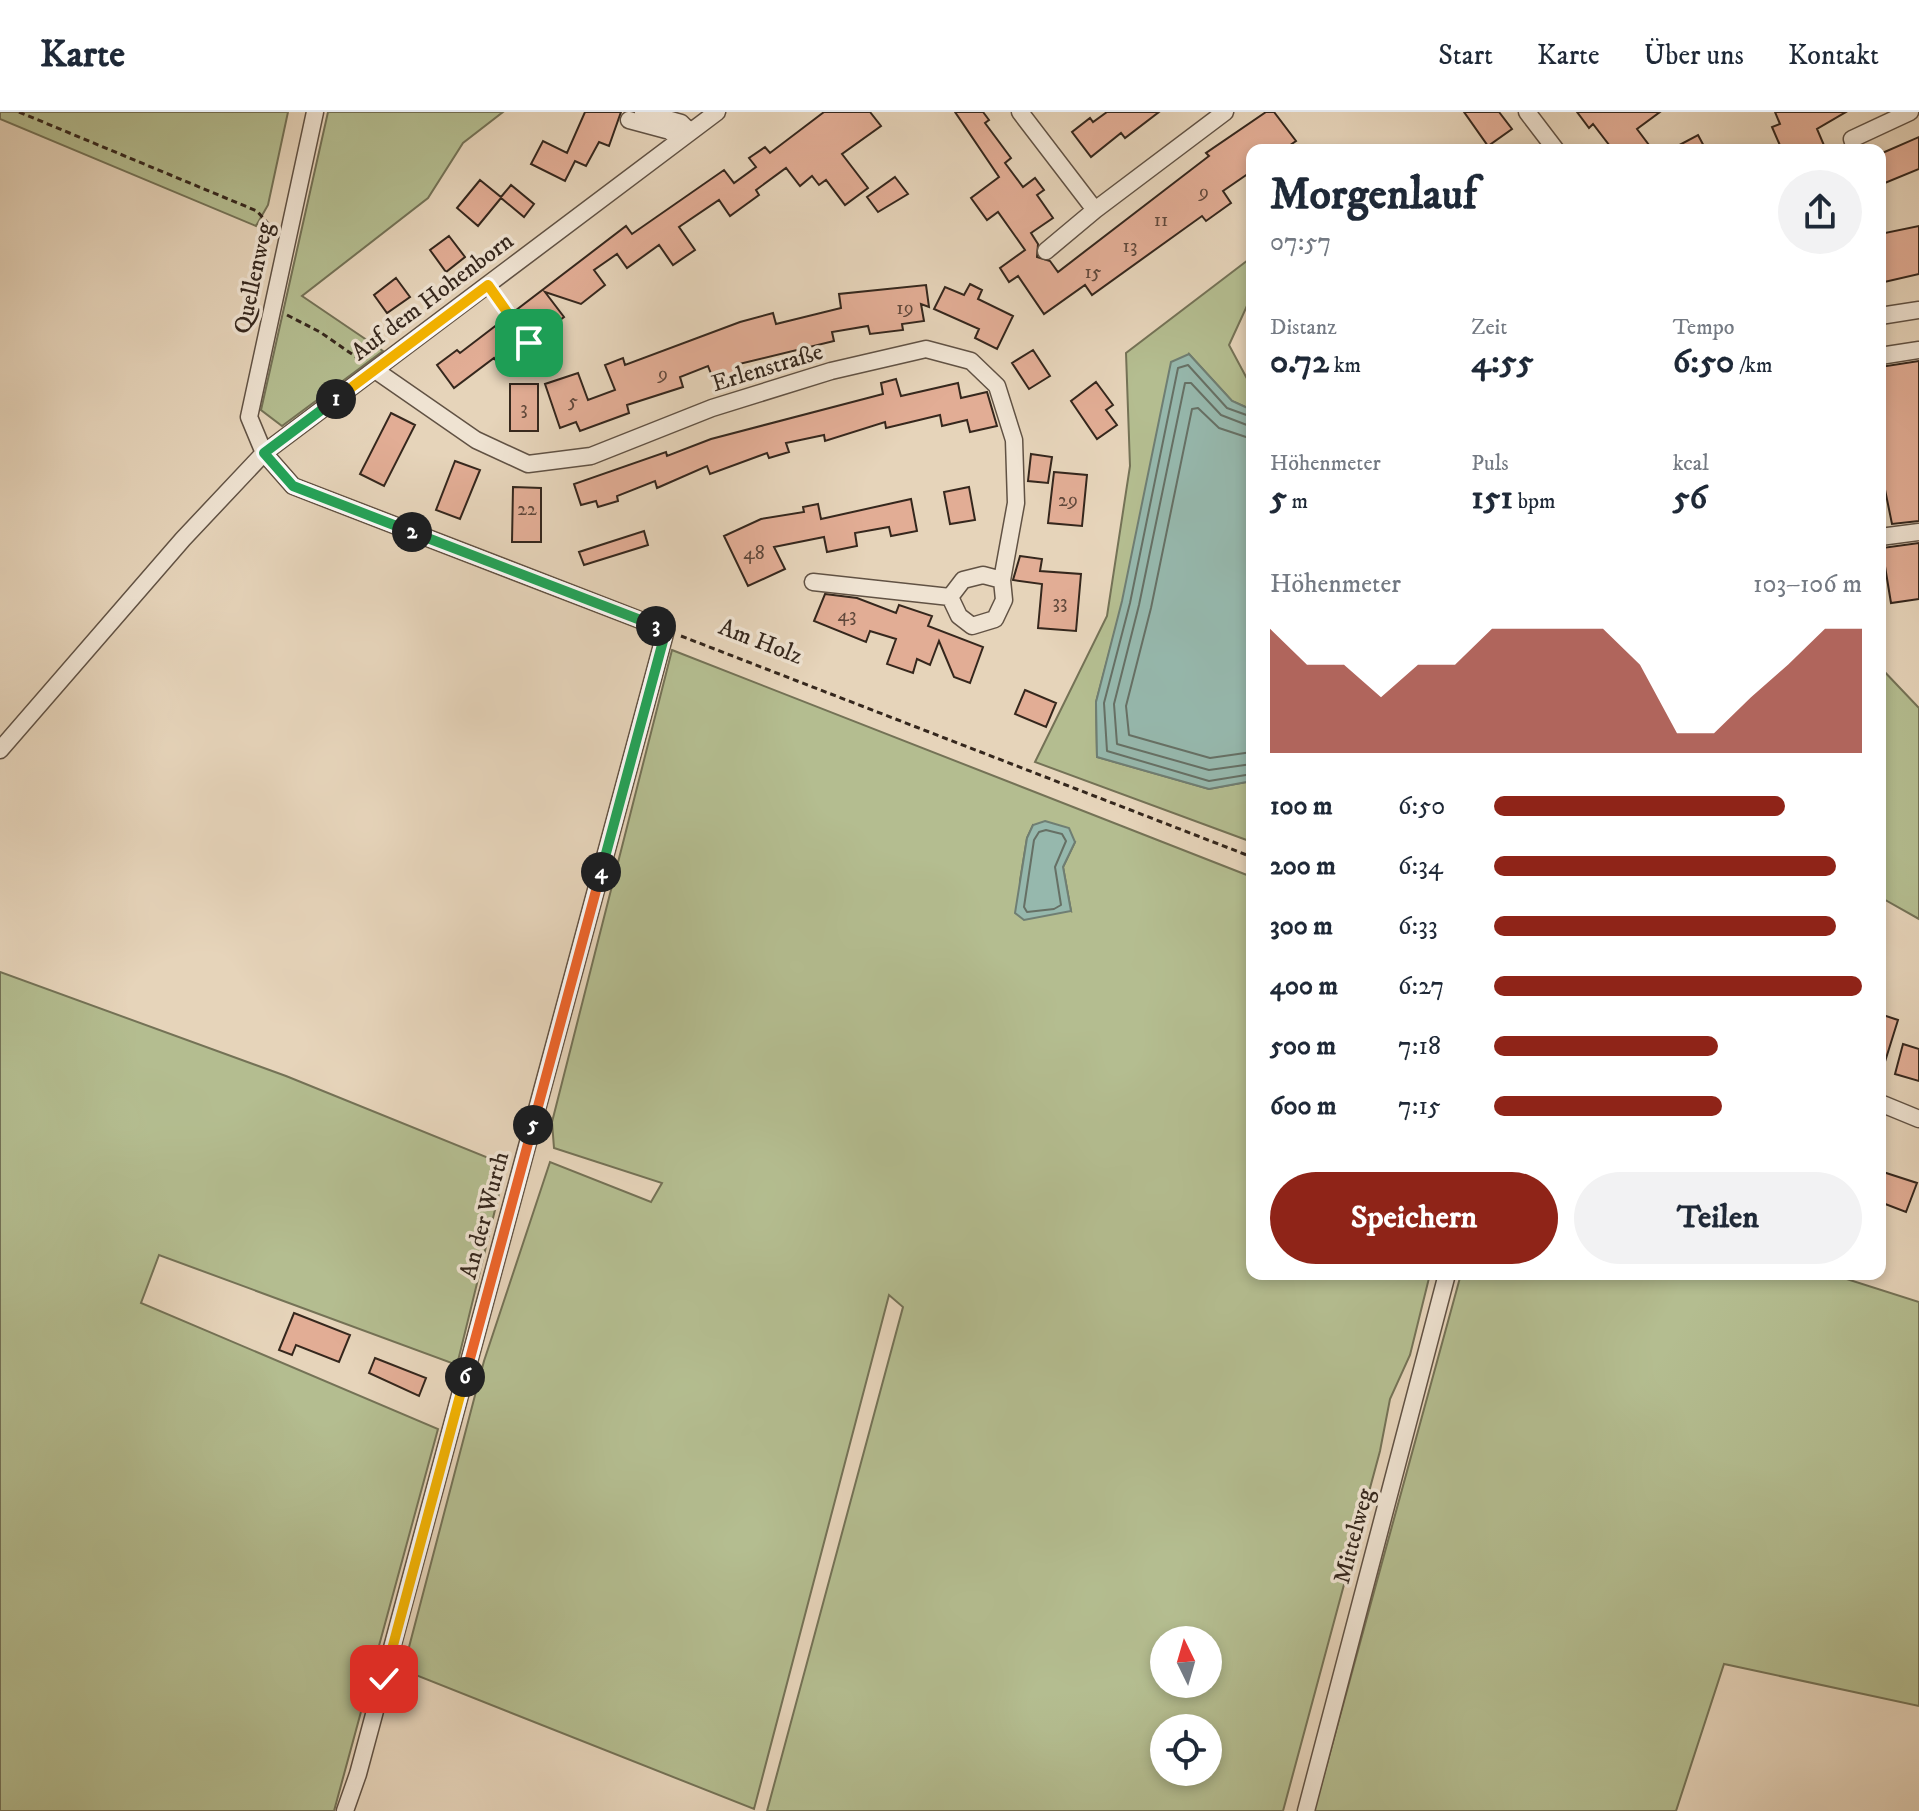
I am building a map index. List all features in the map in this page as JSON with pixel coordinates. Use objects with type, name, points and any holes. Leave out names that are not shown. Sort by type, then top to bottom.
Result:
[{"type":"street","name":"Quellenweg","points":[[264,453],[249,417],[315,112]]},
{"type":"street","name":"Auf dem Hohenborn","points":[[0,750],[183,539],[264,453],[717,112]]},
{"type":"street","points":[[1020,112],[1095,210]]},
{"type":"street","points":[[1046,251],[1225,112]]},
{"type":"street","points":[[1854,144],[1852,139],[1910,112]]},
{"type":"street","points":[[1533,114],[1552,144]]},
{"type":"street","points":[[636,116],[684,136]]},
{"type":"street","points":[[1886,315],[1919,310]]},
{"type":"street","name":"Erlenstraße","points":[[375,370],[476,440],[528,464],[591,456],[712,408],[831,371],[926,349],[971,361],[997,386],[1014,440],[1016,503],[1002,580],[1004,600],[995,619],[972,626],[959,616],[950,597]]},
{"type":"street","points":[[1886,355],[1919,350]]},
{"type":"street","points":[[264,453],[293,486],[666,630]]},
{"type":"street","points":[[1886,536],[1919,532]]},
{"type":"street","points":[[813,582],[950,597],[963,580],[983,575],[1002,580]]},
{"type":"street","name":"An der Wurth","points":[[345,1811],[666,630]]},
{"type":"street","points":[[1886,1105],[1919,1119]]},
{"type":"street","name":"Mittelweg","points":[[1306,1811],[1445,1280]]},
{"type":"path","points":[[19,112],[257,211],[285,244]]},
{"type":"path","points":[[488,285],[529,343]]},
{"type":"path","points":[[291,316],[375,370]]},
{"type":"path","name":"Am Holz","points":[[666,630],[1246,855]]},
{"type":"green space","points":[[0,112],[288,112],[268,205],[256,226],[0,119]]},
{"type":"green space","points":[[328,112],[503,112],[463,143],[428,198],[302,296],[383,351],[282,426],[261,410]]},
{"type":"green space","points":[[1246,262],[1246,308],[1229,345],[1246,377],[1246,407],[1232,401],[1189,354],[1096,702],[1097,757],[1209,789],[1246,782],[1246,840],[1035,762],[1107,616],[1130,466],[1126,353]]},
{"type":"green space","points":[[672,650],[1246,875],[1246,1280],[1429,1280],[1410,1355],[1390,1399],[1380,1451],[1283,1811],[767,1811],[903,1307],[889,1295],[754,1809],[403,1670],[484,1361],[550,1162],[651,1202],[662,1183],[554,1148],[552,1122]],"holes":[[[1033,825],[1075,842],[1063,867],[1071,911],[1020,881],[1027,838]]]},
{"type":"green space","points":[[1886,673],[1919,708],[1919,919],[1886,900]]},
{"type":"green space","points":[[0,972],[286,1076],[506,1165],[457,1365],[159,1255],[141,1303],[438,1429],[334,1811],[0,1811]]},
{"type":"green space","points":[[1459,1280],[1850,1280],[1919,1302],[1919,1706],[1724,1664],[1676,1811],[1314,1811]]},
{"type":"water","points":[[1189,354],[1232,401],[1246,407],[1246,782],[1209,789],[1097,757],[1096,702],[1122,601],[1171,362]]},
{"type":"water","points":[[1045,821],[1069,828],[1075,842],[1063,867],[1071,911],[1024,920],[1015,913],[1027,838],[1033,825]]},
{"type":"building","points":[[585,112],[621,112],[609,146],[599,142],[586,166],[575,161],[565,181],[531,164],[543,141],[567,153]]},
{"type":"building","points":[[824,112],[870,112],[881,126],[842,154],[868,188],[845,205],[826,180],[819,185],[812,176],[800,186],[786,168],[756,190],[759,195],[730,216],[719,200],[679,227],[695,250],[673,265],[659,245],[627,268],[617,254],[594,270],[605,285],[581,304],[545,292],[564,317],[532,341],[530,338],[497,362],[494,358],[454,388],[437,365],[457,350],[460,353],[626,226],[632,234],[724,170],[734,183],[756,167],[749,158],[765,147],[770,153]]},
{"type":"building","points":[[955,112],[983,112],[989,120],[985,123],[1011,158],[1005,163],[1023,187],[1035,178],[1044,190],[1037,195],[1053,218],[1031,233],[1038,244],[1037,257],[1050,261],[1058,272],[1209,156],[1206,153],[1266,112],[1274,112],[1296,141],[1292,144],[1246,144],[1246,175],[1223,191],[1231,203],[1206,221],[1202,216],[1092,295],[1085,285],[1044,314],[1018,276],[1009,282],[1000,268],[1025,250],[998,212],[987,220],[971,198],[999,177]]},
{"type":"building","points":[[1107,112],[1159,112],[1125,138],[1121,133],[1091,157],[1072,132],[1090,118],[1093,122]]},
{"type":"building","points":[[1464,112],[1499,112],[1512,129],[1487,144]]},
{"type":"building","points":[[1577,112],[1660,112],[1637,129],[1648,144],[1608,144],[1593,124],[1589,128]]},
{"type":"building","points":[[1775,112],[1846,112],[1817,129],[1823,144],[1779,144],[1772,127],[1780,124]]},
{"type":"building","points":[[1698,135],[1703,144],[1681,144]]},
{"type":"building","points":[[1919,137],[1919,169],[1886,183],[1886,151]]},
{"type":"building","points":[[895,177],[908,194],[878,212],[867,197]]},
{"type":"building","points":[[480,180],[501,197],[511,185],[534,204],[524,217],[501,198],[478,226],[457,208]]},
{"type":"building","points":[[1919,226],[1919,274],[1886,282],[1886,233]]},
{"type":"building","points":[[449,236],[465,257],[446,272],[430,250]]},
{"type":"building","points":[[396,278],[410,297],[387,313],[374,295]]},
{"type":"building","points":[[970,284],[982,290],[978,299],[1013,316],[997,349],[975,338],[979,329],[934,309],[945,287],[964,295]]},
{"type":"building","points":[[926,285],[929,307],[921,304],[924,321],[902,324],[903,330],[870,334],[868,326],[832,332],[834,341],[735,365],[739,376],[715,384],[708,366],[680,377],[683,387],[627,405],[629,413],[580,431],[576,422],[560,428],[545,384],[578,373],[588,400],[615,390],[605,365],[623,358],[625,365],[740,322],[773,313],[776,324],[841,308],[839,294]]},
{"type":"building","points":[[1033,350],[1050,376],[1029,389],[1012,363]]},
{"type":"building","points":[[1919,361],[1919,521],[1892,524],[1886,494],[1886,366]]},
{"type":"building","points":[[896,379],[901,396],[958,383],[961,398],[987,392],[997,426],[970,432],[967,420],[942,426],[940,415],[886,428],[885,422],[825,441],[824,435],[786,443],[789,452],[769,458],[767,453],[710,474],[707,466],[657,488],[655,481],[617,496],[618,501],[598,507],[596,501],[581,505],[574,484],[666,452],[667,456],[711,439],[883,394],[881,383]]},
{"type":"building","points":[[1096,382],[1113,405],[1106,410],[1117,425],[1097,439],[1071,401]]},
{"type":"building","points":[[510,384],[538,384],[538,431],[510,431]]},
{"type":"building","points":[[391,413],[415,425],[384,486],[360,474]]},
{"type":"building","points":[[1031,454],[1052,457],[1048,483],[1028,481]]},
{"type":"building","points":[[455,461],[480,470],[460,519],[436,510]]},
{"type":"building","points":[[1054,472],[1087,475],[1082,526],[1048,523]]},
{"type":"building","points":[[513,487],[541,488],[541,542],[512,542]]},
{"type":"building","points":[[969,487],[975,520],[950,524],[944,492]]},
{"type":"building","points":[[911,499],[917,531],[891,536],[889,527],[855,533],[857,546],[827,552],[824,537],[774,547],[785,569],[748,586],[724,536],[761,519],[804,512],[803,507],[818,504],[821,519]]},
{"type":"building","points":[[644,531],[648,545],[584,565],[579,552]]},
{"type":"building","points":[[1919,543],[1919,599],[1891,603],[1886,547]]},
{"type":"building","points":[[1020,556],[1042,559],[1040,571],[1081,574],[1076,631],[1038,628],[1042,584],[1013,580]]},
{"type":"building","points":[[825,594],[857,598],[896,613],[899,605],[932,616],[928,626],[983,647],[970,683],[954,677],[939,641],[930,665],[917,659],[913,673],[887,664],[896,639],[870,631],[866,642],[814,621]]},
{"type":"building","points":[[1025,690],[1056,703],[1046,727],[1015,714]]},
{"type":"building","points":[[1886,1016],[1898,1020],[1886,1058]]},
{"type":"building","points":[[1903,1044],[1919,1049],[1919,1081],[1895,1074]]},
{"type":"building","points":[[1886,1173],[1917,1183],[1906,1212],[1886,1204]]},
{"type":"building","points":[[294,1313],[350,1335],[339,1362],[296,1345],[292,1355],[279,1350]]},
{"type":"building","points":[[375,1358],[426,1378],[419,1396],[369,1373]]},
{"type":"route","points":[[384,1679],[666,630],[293,486],[264,453],[488,285],[529,343]]}]
